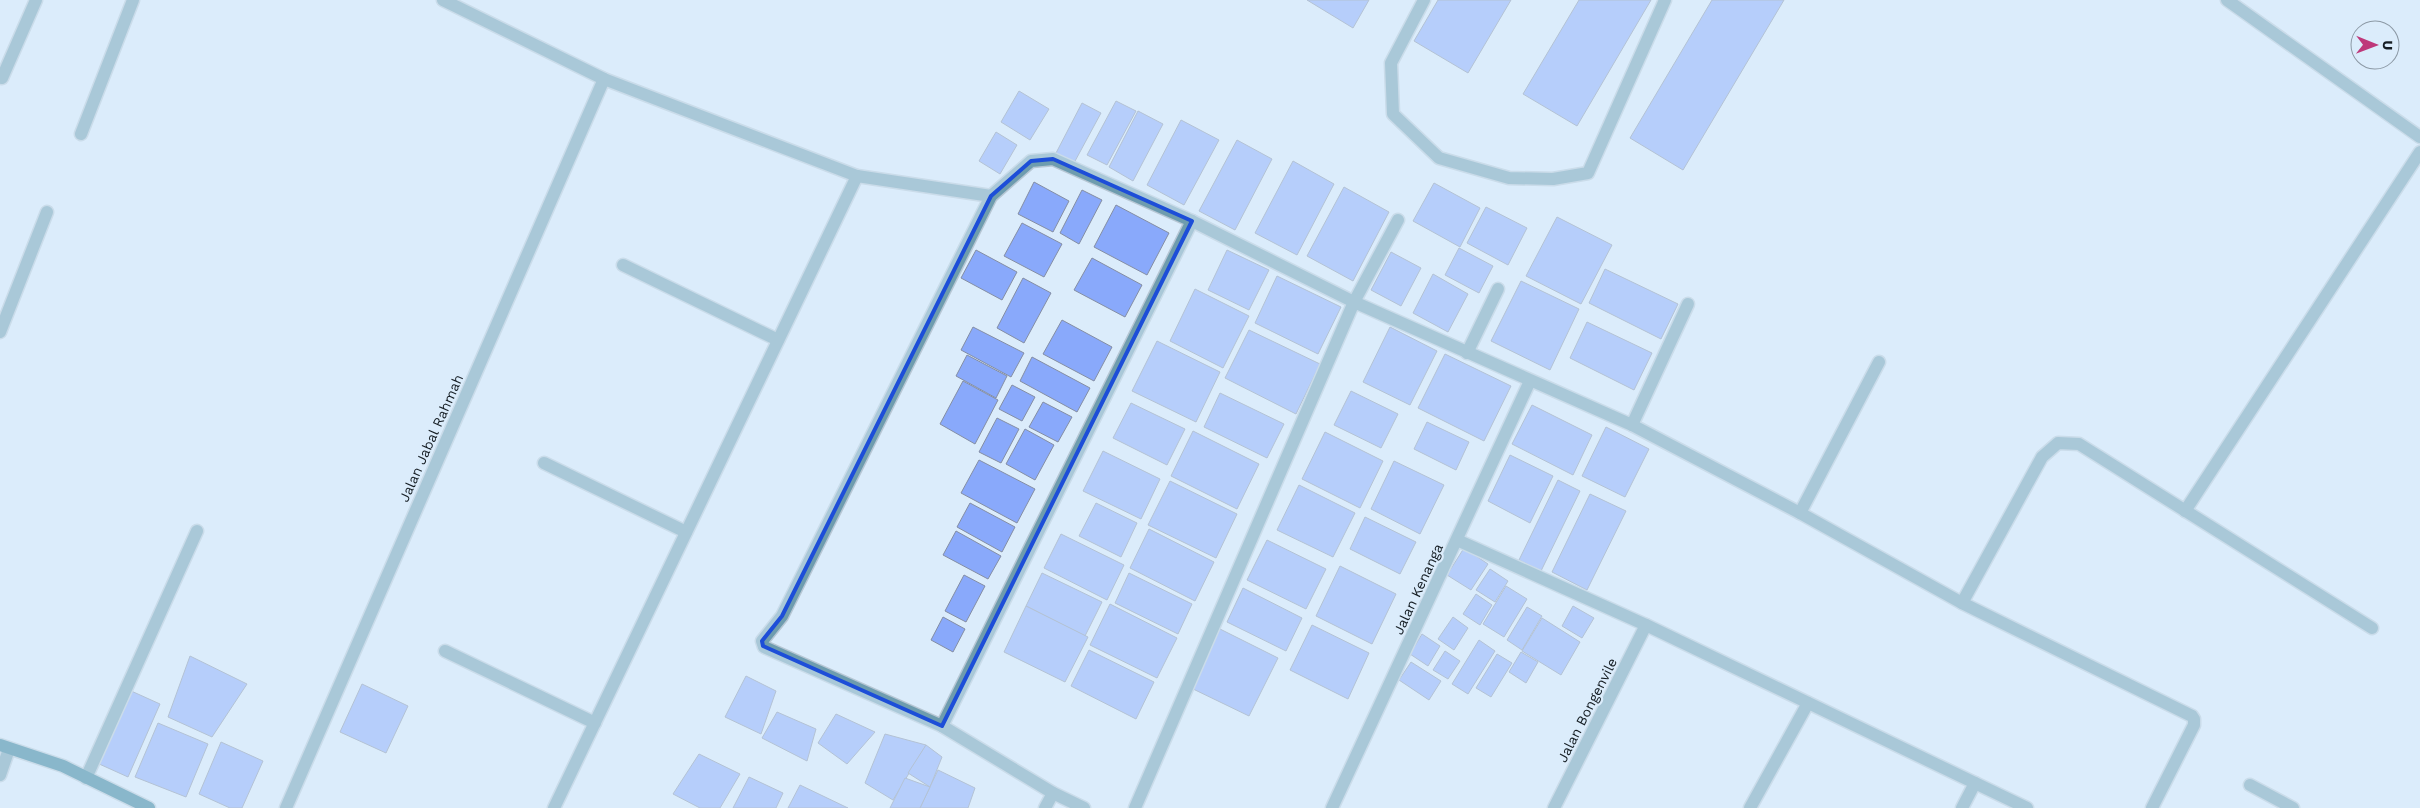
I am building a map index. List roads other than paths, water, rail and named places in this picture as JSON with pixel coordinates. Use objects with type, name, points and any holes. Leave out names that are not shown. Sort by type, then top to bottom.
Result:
[{"type":"main road","points":[[4,747],[63,766],[149,808]]},
{"type":"street","points":[[0,77],[2,78],[36,0]]},
{"type":"street","points":[[81,134],[133,0]]},
{"type":"street","points":[[443,0],[604,79],[857,176],[991,196]]},
{"type":"street","points":[[1424,0],[1391,63],[1393,114],[1439,158],[1510,178],[1553,179],[1588,173],[1664,0]]},
{"type":"street","points":[[2228,0],[2420,137]]},
{"type":"street","name":"Jalan Jabal Rahmah","points":[[286,808],[604,79]]},
{"type":"street","points":[[2185,511],[2420,152]]},
{"type":"street","points":[[1084,808],[1053,793],[942,726],[764,647],[762,641],[782,616],[991,196],[1030,161],[1053,159],[1192,221],[1354,302],[1530,382],[1632,425],[1800,513],[1962,603],[2194,718],[2194,725],[2152,808]]},
{"type":"street","points":[[554,808],[857,176]]},
{"type":"street","points":[[0,332],[47,212]]},
{"type":"street","points":[[1136,808],[1354,302],[1398,220]]},
{"type":"street","points":[[942,726],[1192,221]]},
{"type":"street","points":[[624,265],[778,340]]},
{"type":"street","points":[[1467,353],[1498,289]]},
{"type":"street","points":[[1632,425],[1688,304]]},
{"type":"street","points":[[1800,513],[1879,362]]},
{"type":"street","name":"Jalan Kenanga","points":[[1332,808],[1530,382]]},
{"type":"street","points":[[1962,603],[2042,457],[2058,443],[2078,444],[2372,628]]},
{"type":"street","points":[[544,463],[686,532]]},
{"type":"street","points":[[86,778],[197,531]]},
{"type":"street","points":[[1457,540],[1646,625],[2027,808]]},
{"type":"street","name":"Jalan Bongenvile","points":[[1554,808],[1646,625]]},
{"type":"street","points":[[445,651],[594,723]]},
{"type":"street","points":[[1750,808],[1808,703]]},
{"type":"street","points":[[0,775],[4,747]]},
{"type":"street","points":[[1962,808],[1975,783]]},
{"type":"street","points":[[2250,785],[2293,808]]},
{"type":"street","points":[[1045,808],[1053,793]]}]
